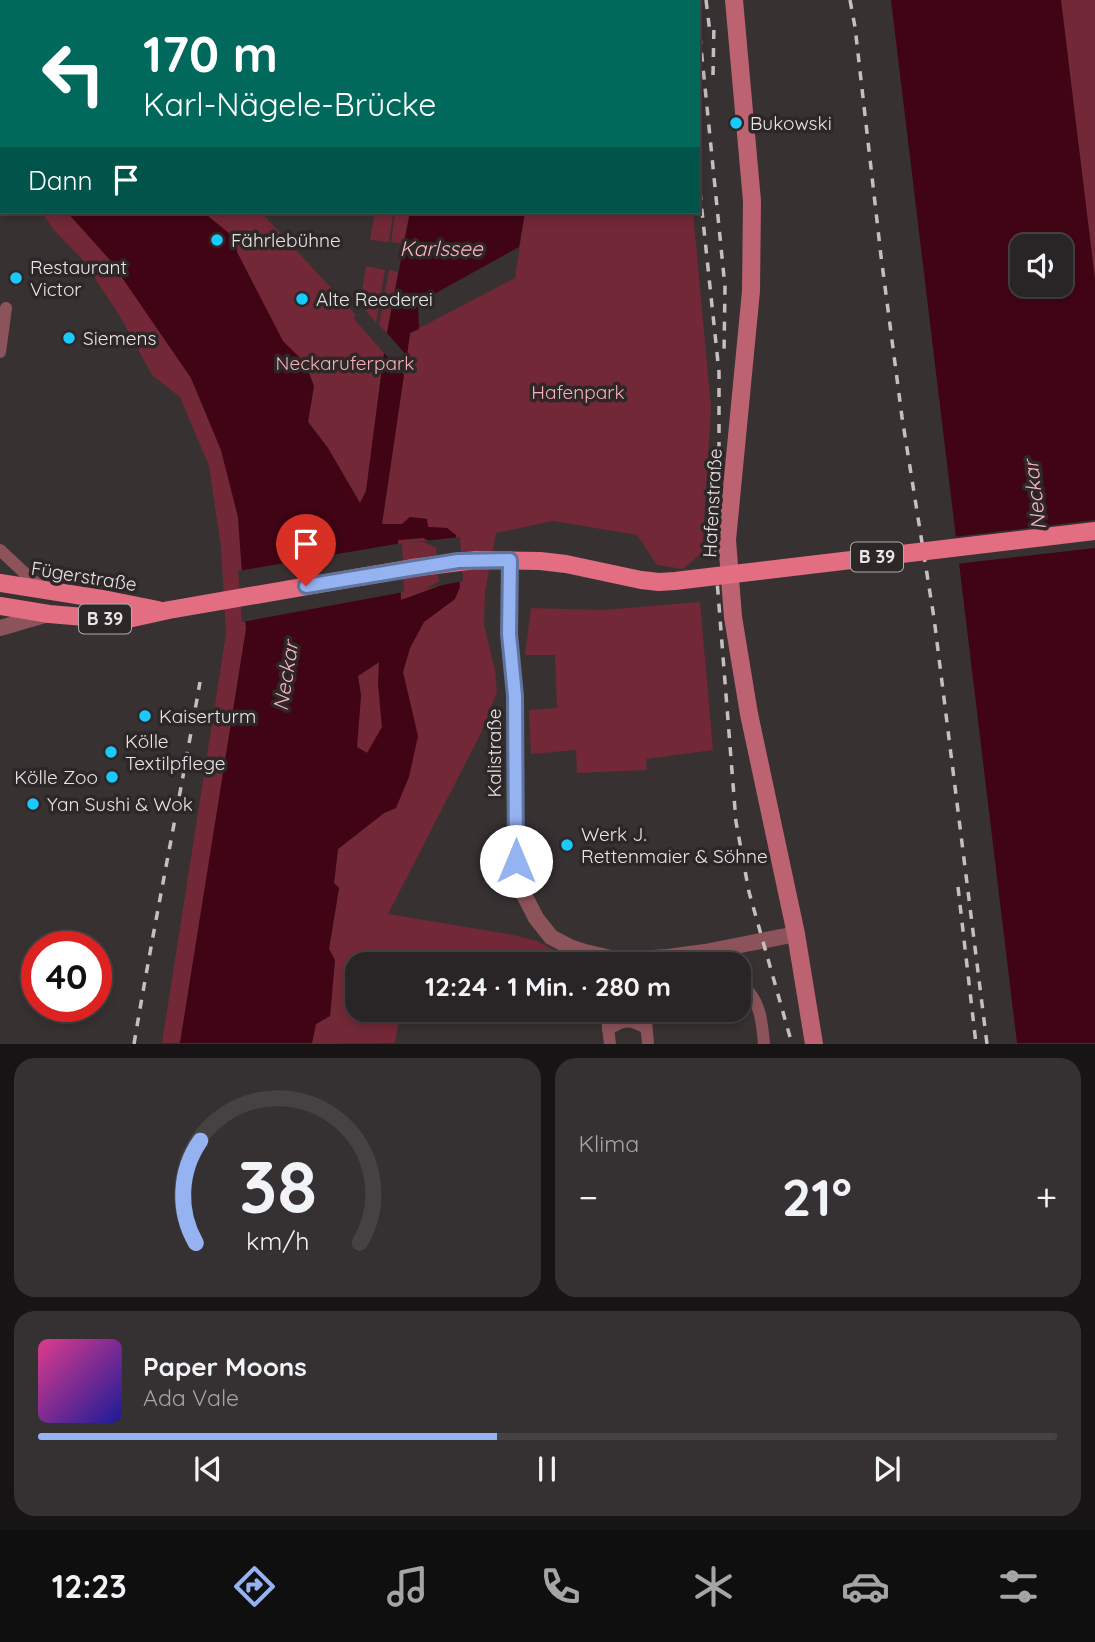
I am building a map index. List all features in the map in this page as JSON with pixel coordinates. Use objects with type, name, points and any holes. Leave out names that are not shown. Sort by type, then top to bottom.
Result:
[{"type":"main road","name":"Hafenstraße","points":[[734,0],[752,201],[751,291],[727,540],[733,617],[747,700],[796,934],[814,1044]]},
{"type":"main road","name":"B 39","points":[[510,560],[566,564],[659,582],[1095,531]]},
{"type":"main road","name":"Fügerstraße","points":[[0,606],[49,614],[128,619],[412,568],[458,561],[510,560]]},
{"type":"main road","name":"Fügerstraße","points":[[0,583],[161,611]]},
{"type":"street","points":[[0,352],[6,308]]},
{"type":"street","points":[[0,550],[48,591]]},
{"type":"street","name":"Kalistraße","points":[[510,560],[509,610],[515,696],[518,883],[536,918],[551,937],[582,952]]},
{"type":"street","points":[[0,628],[49,614]]},
{"type":"street","name":"Kalistraße","points":[[705,952],[796,934]]},
{"type":"street","points":[[751,993],[761,1012],[764,1044]]},
{"type":"street","points":[[609,1037],[618,1023],[634,1021],[646,1028]]},
{"type":"street","points":[[646,1022],[648,1044]]},
{"type":"green space","points":[[1061,0],[1095,0],[1095,280]]},
{"type":"green space","points":[[42,214],[69,214],[110,260],[191,378],[221,450],[238,517],[246,629],[180,1043],[162,1043],[226,634],[221,547],[209,466],[180,397],[152,375],[120,316],[82,259]]},
{"type":"green space","name":"Neckaruferpark","points":[[205,214],[263,214],[356,315],[353,318],[384,353],[366,491],[360,504],[328,448],[308,421],[314,386],[305,363],[283,342],[237,252],[236,239]]},
{"type":"green space","points":[[375,214],[393,214],[389,242],[370,240]]},
{"type":"green space","points":[[395,214],[410,214],[403,244],[391,242]]},
{"type":"green space","name":"Hafenpark","points":[[525,214],[693,214],[711,407],[702,553],[683,569],[657,565],[637,535],[553,521],[496,533],[485,591],[484,625],[495,670],[497,692],[481,733],[388,914],[513,935],[537,941],[558,952],[345,952],[345,1022],[399,1022],[395,1043],[312,1044],[316,1024],[330,1016],[335,960],[329,949],[339,888],[334,883],[338,849],[384,813],[396,808],[407,692],[403,672],[410,648],[424,622],[455,599],[446,528],[428,527],[426,519],[410,517],[402,524],[382,524],[410,333],[515,278]]},
{"type":"green space","points":[[366,266],[385,270],[376,323],[360,304]]},
{"type":"green space","points":[[389,270],[398,272],[387,333],[379,325]]},
{"type":"green space","points":[[423,538],[439,546],[442,585],[401,600],[398,540]]},
{"type":"green space","points":[[700,602],[713,750],[646,759],[647,770],[577,773],[576,750],[531,754],[529,710],[557,708],[555,655],[525,655],[531,608],[604,610]]},
{"type":"green space","points":[[380,662],[378,683],[382,727],[368,753],[357,747],[361,695],[358,676]]},
{"type":"water","name":"Neckar","points":[[891,0],[1061,0],[1095,280],[1095,1043],[1017,1043]]},
{"type":"water","name":"Neckar","points":[[69,214],[205,214],[236,239],[237,252],[283,341],[305,363],[314,386],[308,422],[328,448],[360,503],[366,491],[384,353],[404,375],[382,524],[402,524],[410,517],[427,519],[428,527],[447,528],[456,535],[460,587],[455,599],[424,622],[410,648],[403,672],[418,736],[409,777],[396,808],[384,813],[338,849],[334,883],[339,888],[329,949],[335,960],[330,1016],[316,1024],[312,1043],[180,1043],[246,629],[238,517],[221,450],[191,378],[110,260]],"holes":[[[423,538],[439,546],[442,585],[401,600],[398,540]],[[379,662],[382,727],[367,753],[357,747],[361,695],[358,676]]]},
{"type":"water","name":"Karlssee","points":[[410,214],[525,214],[519,247],[418,303],[419,329],[410,333],[407,356],[387,333]]},
{"type":"pier","points":[[1095,520],[1095,548],[956,564],[953,537]]},
{"type":"pier","points":[[460,537],[463,581],[423,589],[439,582],[436,548],[423,542],[405,543]]},
{"type":"pier","points":[[402,543],[404,592],[242,622],[238,571]]},
{"type":"railway","points":[[706,0],[710,33]]},
{"type":"railway","points":[[850,0],[902,417],[934,618],[987,1044]]},
{"type":"railway","points":[[713,75],[714,24]]},
{"type":"railway","points":[[700,37],[725,287],[724,354]]},
{"type":"railway","points":[[700,192],[719,372],[719,447],[714,542],[736,822],[749,892],[792,1044]]},
{"type":"railway","points":[[134,1044],[200,682]]},
{"type":"railway","points":[[958,887],[976,1044]]},
{"type":"place","name":"Bukowski","points":[[736,123]]},
{"type":"place","name":"Fährlebühne","points":[[217,240]]},
{"type":"place","name":"Restaurant Victor","points":[[16,278]]},
{"type":"place","name":"Alte Reederei","points":[[302,299]]},
{"type":"place","name":"Siemens","points":[[69,338]]},
{"type":"place","name":"Kaiserturm","points":[[145,716]]},
{"type":"place","name":"Kölle Textilpflege","points":[[111,752]]},
{"type":"place","name":"Kölle Zoo","points":[[112,777]]},
{"type":"place","name":"Yan Sushi & Wok","points":[[33,804]]},
{"type":"place","name":"Werk J. Rettenmaier & Söhne","points":[[567,845]]},
{"type":"route","points":[[306,586],[458,561],[510,560],[509,634],[515,696],[516,861]]}]
